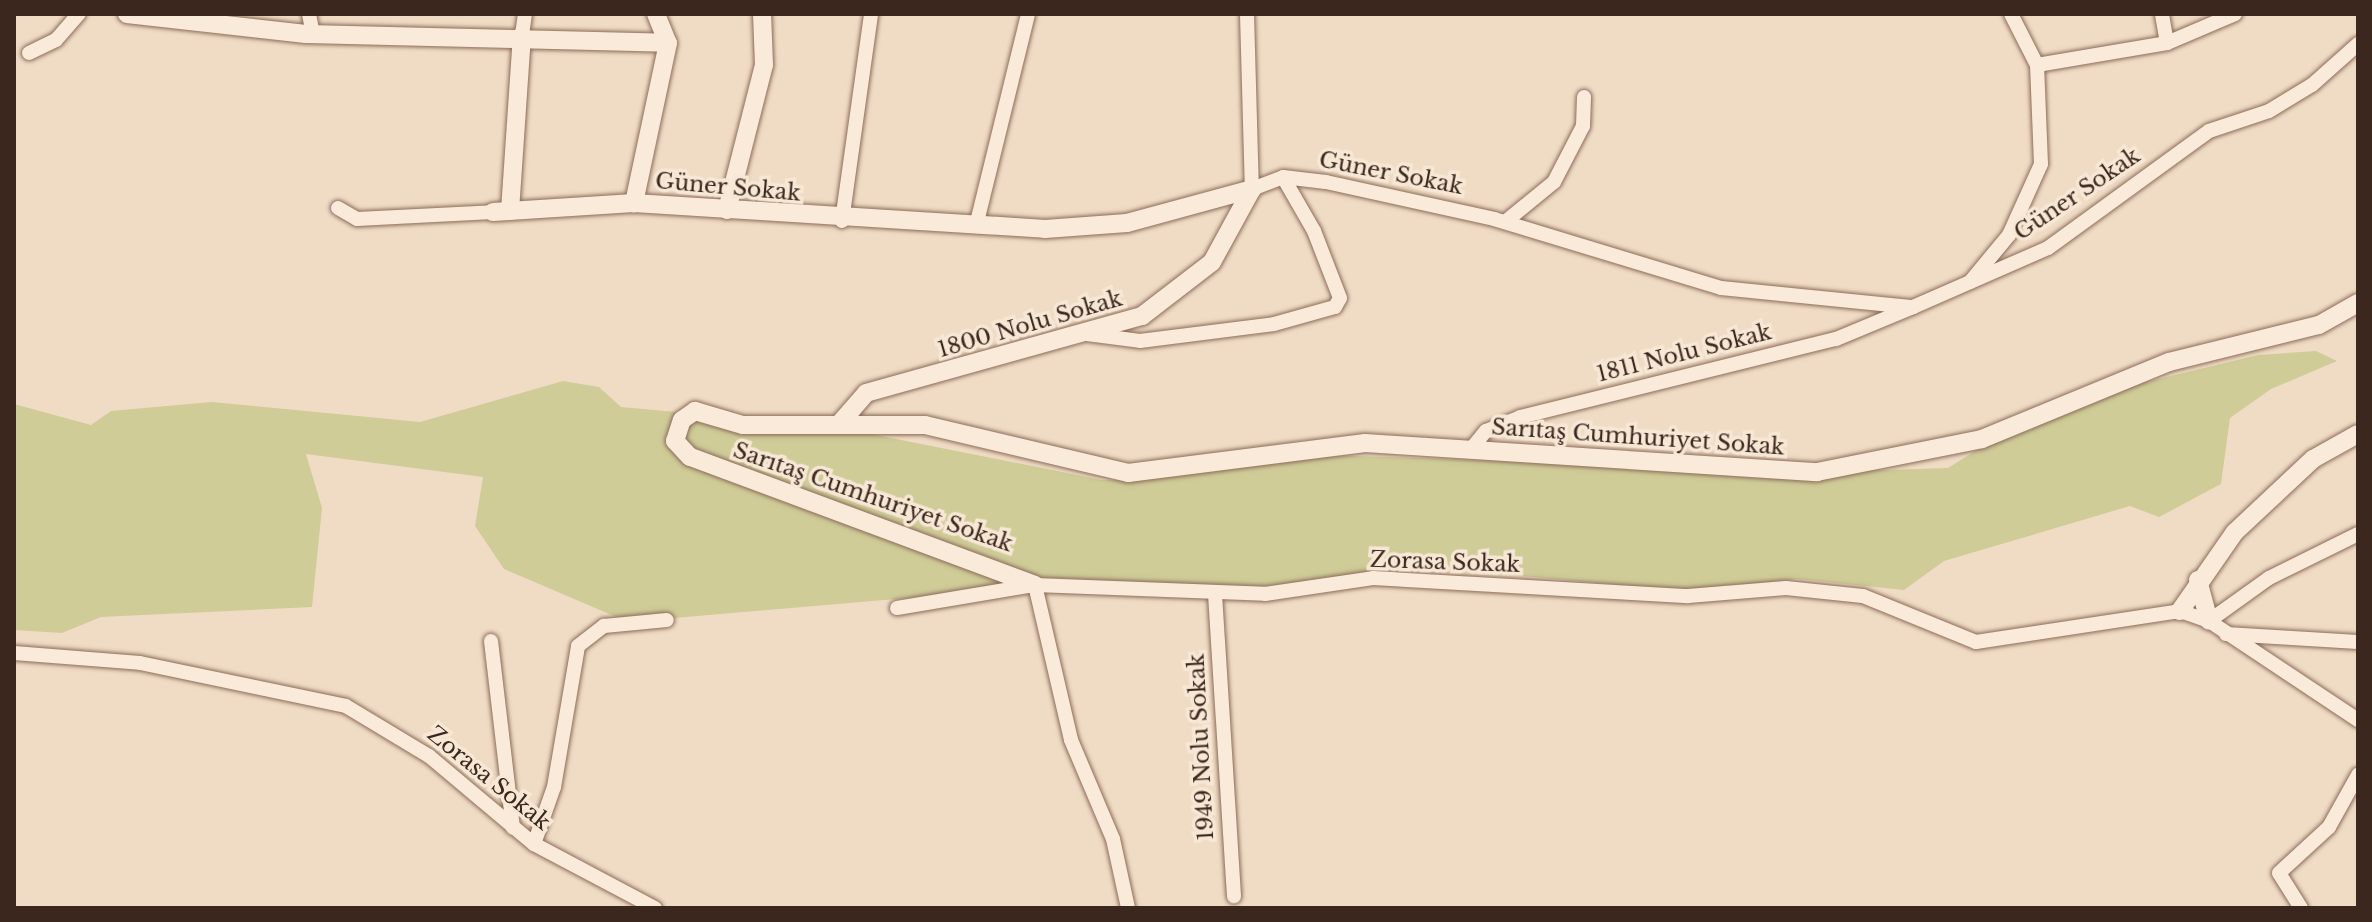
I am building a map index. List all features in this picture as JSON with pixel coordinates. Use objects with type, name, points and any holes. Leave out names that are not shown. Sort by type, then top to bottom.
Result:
[{"type":"street","points":[[29,53],[56,40],[79,14]]},
{"type":"street","points":[[127,14],[313,34],[522,35],[668,43]]},
{"type":"street","points":[[309,14],[313,34]]},
{"type":"street","points":[[502,211],[525,14]]},
{"type":"street","points":[[634,203],[668,43],[656,14]]},
{"type":"street","points":[[727,210],[764,65],[762,14]]},
{"type":"street","points":[[842,221],[871,14]]},
{"type":"street","points":[[976,226],[1028,14]]},
{"type":"street","name":"1800 Nolu Sokak","points":[[841,422],[866,393],[1087,334],[1142,316],[1190,284],[1234,231],[1252,189],[1247,14]]},
{"type":"street","points":[[1966,287],[2009,235],[2041,164],[2037,65],[2011,14]]},
{"type":"street","points":[[2162,14],[2167,43]]},
{"type":"street","points":[[2037,65],[2167,43],[2235,14]]},
{"type":"street","name":"Güner Sokak","points":[[338,208],[357,219],[634,203],[842,221],[976,226],[1127,223],[1252,189],[1283,177],[1505,222],[1721,288],[1913,307],[1966,287],[2048,248],[2209,131],[2269,111],[2312,85],[2358,44]]},
{"type":"street","points":[[1505,222],[1554,182],[1583,126],[1584,97]]},
{"type":"street","points":[[1087,334],[1140,341],[1274,324],[1335,307],[1340,298],[1314,231],[1283,177]]},
{"type":"street","name":"Sarıtaş Cumhuriyet Sokak","points":[[1035,585],[993,564],[801,502],[690,457],[675,441],[682,420],[695,411],[743,425],[841,422],[1007,439],[1128,473],[1365,443],[1472,448],[1797,473],[1912,455],[1982,439],[2169,362],[2319,325],[2358,303]]},
{"type":"street","name":"1811 Nolu Sokak","points":[[1472,448],[1486,431],[1520,417],[1836,339],[1913,307]]},
{"type":"street","points":[[2358,434],[2281,486],[2198,580],[2180,611],[2209,621],[2358,720]]},
{"type":"street","points":[[2209,621],[2269,578],[2358,534]]},
{"type":"street","name":"Zorasa Sokak","points":[[897,608],[1035,585],[1215,594],[1373,578],[1688,596],[1786,588],[1863,596],[1976,642],[2180,611]]},
{"type":"street","points":[[2198,580],[2209,621]]},
{"type":"street","points":[[1035,585],[1071,740],[1113,839],[1128,908]]},
{"type":"street","name":"1949 Nolu Sokak","points":[[1215,594],[1234,896]]},
{"type":"street","points":[[534,844],[554,787],[578,646],[604,626],[667,620]]},
{"type":"street","points":[[2226,634],[2358,642]]},
{"type":"street","points":[[491,641],[513,828]]},
{"type":"street","name":"Zorasa Sokak","points":[[14,653],[140,663],[292,690],[387,728],[534,844],[655,908]]},
{"type":"street","points":[[2301,908],[2279,873],[2329,827],[2358,775]]},
{"type":"shaded area","points":[[2316,351],[2337,361],[2271,389],[2230,418],[2221,484],[2159,517],[2130,506],[1944,561],[1904,590],[1798,579],[1686,591],[1432,568],[1235,595],[1072,584],[628,622],[504,569],[475,526],[483,477],[306,454],[322,508],[312,607],[101,617],[62,633],[14,630],[14,404],[91,425],[111,411],[212,402],[420,422],[563,381],[599,387],[621,407],[831,426],[1102,480],[1147,480],[1214,461],[1286,454],[1854,471],[1948,468],[2047,406],[2258,355]]}]
